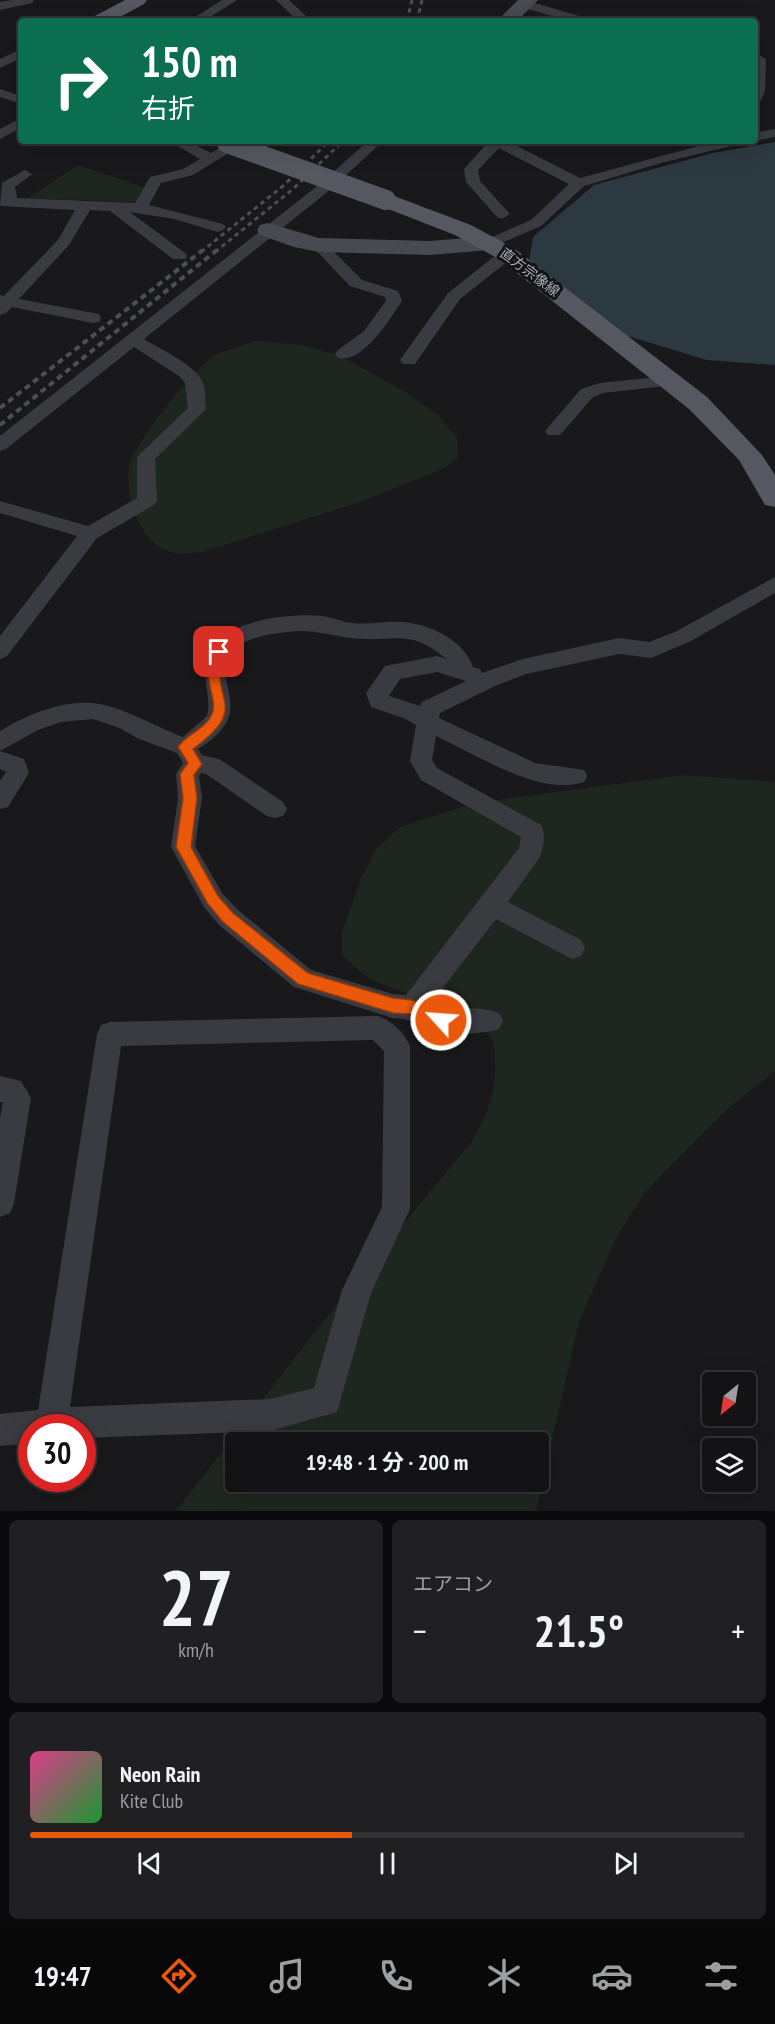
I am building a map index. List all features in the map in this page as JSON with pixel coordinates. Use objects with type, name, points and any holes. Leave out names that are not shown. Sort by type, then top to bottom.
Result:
[{"type":"main road","points":[[105,18],[138,0]]},
{"type":"main road","name":"直方宗像線","points":[[235,144],[386,200],[498,249],[698,404],[749,456],[775,498]]},
{"type":"street","points":[[0,6],[28,0]]},
{"type":"street","points":[[200,18],[231,0]]},
{"type":"street","points":[[282,0],[302,18]]},
{"type":"street","points":[[509,18],[527,2],[573,18]]},
{"type":"street","points":[[0,64],[18,55]]},
{"type":"street","points":[[758,59],[775,61]]},
{"type":"street","points":[[0,93],[18,99]]},
{"type":"street","points":[[758,94],[775,93]]},
{"type":"street","points":[[0,135],[18,124]]},
{"type":"street","points":[[758,136],[775,133]]},
{"type":"street","points":[[182,144],[210,158]]},
{"type":"street","points":[[140,208],[155,180],[188,172],[228,144]]},
{"type":"street","points":[[0,445],[326,186],[373,144]]},
{"type":"street","points":[[494,144],[471,169],[472,182],[502,214]]},
{"type":"street","points":[[502,144],[553,172],[579,183]]},
{"type":"street","points":[[409,360],[454,296],[498,249],[536,222],[579,183],[656,160],[723,144]]},
{"type":"street","points":[[25,174],[7,186],[3,203],[140,208],[218,227]]},
{"type":"street","points":[[3,304],[64,242],[85,205]]},
{"type":"street","points":[[114,207],[179,256]]},
{"type":"street","points":[[268,230],[302,242],[319,245],[498,249]]},
{"type":"street","points":[[319,245],[356,284],[392,294],[394,301],[370,335],[344,354]]},
{"type":"street","points":[[3,304],[93,318]]},
{"type":"street","points":[[0,651],[90,533],[102,524],[140,507],[147,501],[146,457],[197,409],[194,382],[185,372],[132,339]]},
{"type":"street","points":[[554,431],[587,393],[600,388],[668,381]]},
{"type":"street","points":[[0,507],[90,533]]},
{"type":"street","points":[[412,1007],[492,905],[531,850],[533,832],[429,774],[421,761],[430,708],[487,680],[523,667],[619,646],[651,650],[682,637],[775,584]]},
{"type":"street","points":[[463,672],[463,666],[454,652],[417,632],[355,631],[321,624],[285,625],[264,628],[239,636],[227,643],[215,661],[214,680],[220,709],[218,719],[201,736],[190,755],[187,774],[190,798],[183,847],[213,900],[228,917],[303,979],[393,1006],[412,1007],[441,1020],[490,1021]]},
{"type":"street","points":[[487,680],[437,664],[393,672],[377,693],[379,700],[414,713],[532,772],[576,776]]},
{"type":"street","points":[[0,742],[30,724],[60,714],[93,711],[128,722],[211,765],[274,809]]},
{"type":"street","points":[[0,760],[16,765],[18,773],[0,800]]},
{"type":"street","points":[[492,905],[572,948]]},
{"type":"street","points":[[378,1028],[397,1046],[396,1209],[357,1290],[326,1401],[270,1415],[52,1423],[110,1034],[378,1028]]},
{"type":"street","points":[[0,1089],[11,1090],[17,1098],[0,1203]]},
{"type":"street","points":[[0,1430],[18,1429]]},
{"type":"shaded area","points":[[775,142],[775,365],[707,360],[611,331],[529,261],[533,237],[594,185],[713,153]]},
{"type":"shaded area","points":[[78,165],[143,187],[136,202],[28,198]]},
{"type":"shaded area","points":[[255,341],[303,345],[340,356],[402,390],[438,415],[457,438],[458,458],[440,470],[360,502],[202,552],[177,554],[162,548],[143,530],[132,506],[128,479],[133,456],[166,407],[194,374],[216,355]]},
{"type":"shaded area","points":[[684,775],[775,782],[775,1071],[725,1111],[646,1191],[617,1236],[579,1321],[549,1454],[549,1432],[237,1432],[318,1328],[472,1141],[486,1113],[492,1094],[495,1053],[494,1044],[487,1032],[458,1013],[383,985],[359,970],[342,954],[342,933],[361,879],[377,848],[400,827],[475,803]]},
{"type":"shaded area","points":[[225,1448],[225,1492],[540,1492],[536,1511],[176,1511]]},
{"type":"railway","points":[[408,18],[412,0]]},
{"type":"railway","points":[[418,18],[422,0]]},
{"type":"railway","points":[[201,252],[283,186],[326,144]]},
{"type":"railway","points":[[215,252],[293,189],[340,144]]},
{"type":"railway","points":[[0,408],[203,250]]},
{"type":"railway","points":[[0,425],[217,250]]},
{"type":"route","points":[[219,652],[215,661],[214,680],[220,709],[218,719],[201,736],[185,747],[195,764],[187,774],[190,798],[183,847],[213,900],[228,917],[303,979],[393,1006],[412,1007],[441,1020]]}]
